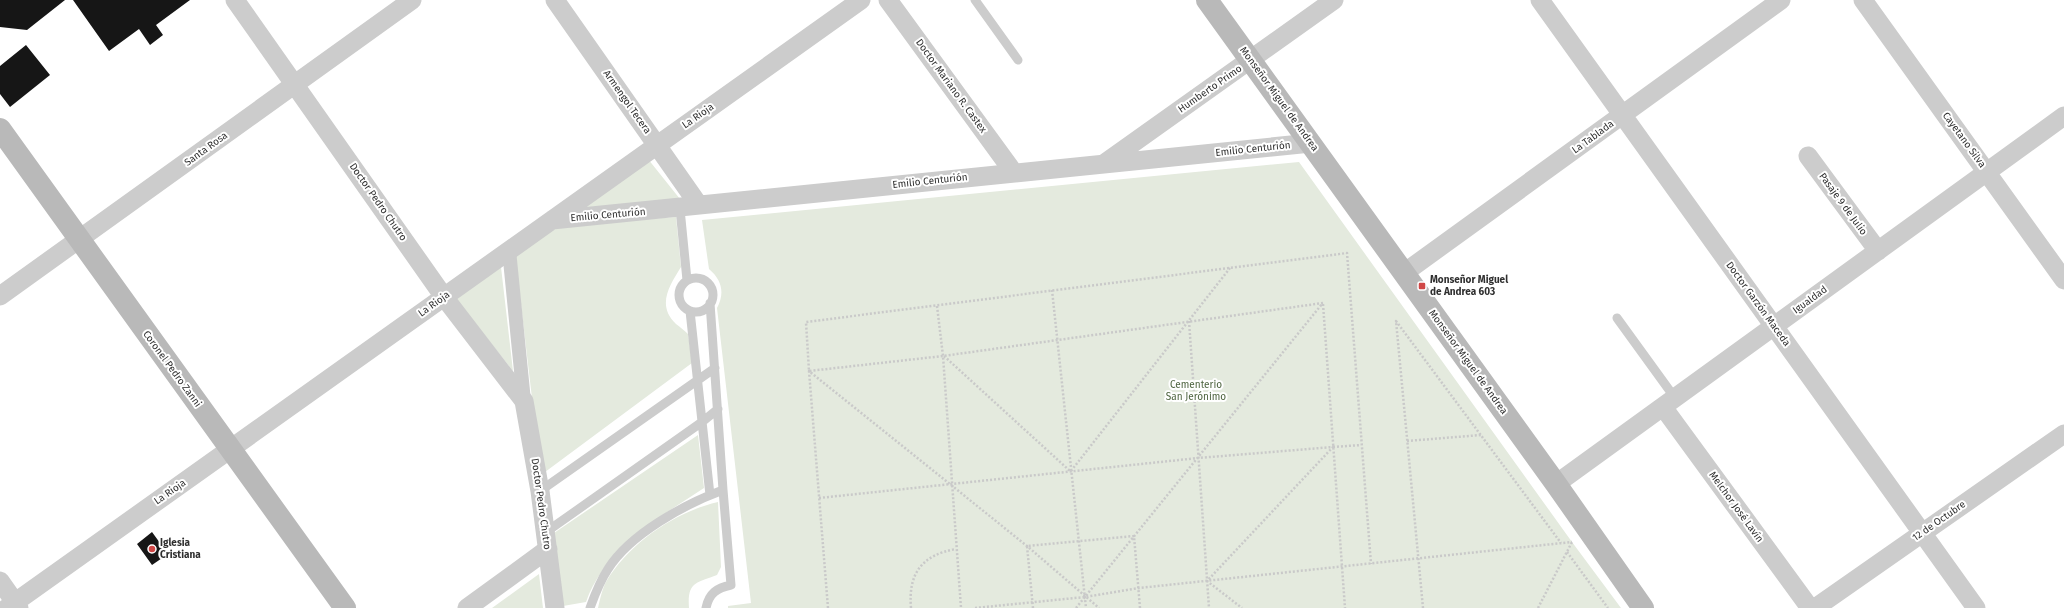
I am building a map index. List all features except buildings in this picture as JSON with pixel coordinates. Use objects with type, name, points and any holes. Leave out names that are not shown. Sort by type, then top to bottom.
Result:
[{"type":"main road","name":"Monseñor Miguel de Andrea","points":[[1207,0],[1556,484],[1643,608]]},
{"type":"main road","name":"Coronel Pedro Zanni","points":[[0,129],[79,241],[345,608]]},
{"type":"street","name":"Doctor Pedro Chutro","points":[[235,0],[444,296],[524,401]]},
{"type":"street","name":"Santa Rosa","points":[[0,296],[79,241],[412,0]]},
{"type":"street","name":"Armengol Tecera","points":[[555,0],[657,144],[689,206]]},
{"type":"street","name":"La Rioja","points":[[14,606],[230,449],[861,0]]},
{"type":"street","name":"Doctor Mariano R. Castex","points":[[888,0],[1014,173]]},
{"type":"street","name":"Humberto Primo","points":[[1104,164],[1334,0]]},
{"type":"street","name":"Doctor Garzón Maceda","points":[[1540,0],[1923,532],[1976,608]]},
{"type":"street","name":"La Tablada","points":[[1404,273],[1781,0]]},
{"type":"street","name":"Cayetano Silva","points":[[1863,0],[2064,280]]},
{"type":"street","name":"Igualdad","points":[[1556,484],[2064,116]]},
{"type":"street","name":"Emilio Centurión","points":[[551,220],[1311,143]]},
{"type":"street","name":"Pasaje 9 de Julio","points":[[1808,156],[1878,251]]},
{"type":"street","name":"Doctor Pedro Chutro","points":[[509,250],[524,401],[540,491],[556,608]]},
{"type":"street","name":"Melchor José Lavín","points":[[1669,402],[1810,608]]},
{"type":"street","name":"12 de Octubre","points":[[1815,608],[2064,434]]},
{"type":"street","points":[[467,608],[547,541]]},
{"type":"street","points":[[0,581],[14,606]]},
{"type":"lane","points":[[975,0],[1018,60]]},
{"type":"lane","points":[[687,280],[689,206]]},
{"type":"lane","points":[[706,608],[709,598],[715,590],[731,585],[710,303],[713,292],[708,282],[698,278],[687,280],[680,288],[679,300],[681,305],[690,311],[702,311],[710,303]]},
{"type":"lane","points":[[690,311],[710,495]]},
{"type":"lane","points":[[1617,318],[1669,402]]},
{"type":"lane","points":[[540,491],[698,382],[715,368]]},
{"type":"lane","points":[[547,541],[718,409]]},
{"type":"lane","points":[[590,608],[597,588],[608,568],[624,550],[670,516],[710,495],[723,490]]},
{"type":"path","points":[[828,608],[806,322],[1347,252],[1370,564]]},
{"type":"path","points":[[1071,472],[1230,268]]},
{"type":"path","points":[[1052,290],[1056,339],[1086,608]]},
{"type":"path","points":[[809,371],[943,356],[1056,339],[1323,303]]},
{"type":"path","points":[[1323,303],[1345,608]]},
{"type":"path","points":[[1076,608],[1323,303]]},
{"type":"path","points":[[937,305],[943,356],[961,608]]},
{"type":"path","points":[[1189,321],[1209,608]]},
{"type":"path","points":[[1423,608],[1396,321],[1561,544]]},
{"type":"path","points":[[943,356],[1071,472]]},
{"type":"path","points":[[809,371],[1027,546],[1099,608]]},
{"type":"path","points":[[1407,440],[1481,435]]},
{"type":"path","points":[[819,498],[1198,458],[1362,445]]},
{"type":"path","points":[[1207,581],[1333,447]]},
{"type":"path","points":[[1027,546],[1134,536]]},
{"type":"path","points":[[1134,536],[1140,608]]},
{"type":"path","points":[[974,608],[1085,597],[1139,588],[1419,560],[1572,542],[1538,608]]},
{"type":"path","points":[[1027,546],[1033,608]]},
{"type":"path","points":[[911,608],[910,586],[914,574],[932,556],[941,552],[956,549]]},
{"type":"path","points":[[1567,552],[1608,608]]},
{"type":"path","points":[[1207,581],[1242,608]]},
{"type":"green space","points":[[648,159],[680,199],[575,212]]},
{"type":"green space","name":"Cementerio San Jerónimo","points":[[1299,162],[1621,608],[728,608],[728,606],[751,603],[717,308],[721,297],[721,287],[717,278],[709,269],[702,220]]},
{"type":"green space","points":[[676,217],[681,267],[669,288],[666,302],[670,317],[688,334],[692,363],[541,475],[515,253],[553,226]]},
{"type":"green space","points":[[501,267],[513,371],[456,299]]},
{"type":"green space","points":[[698,435],[704,488],[651,523],[620,550],[606,565],[586,602],[563,606],[554,533]]},
{"type":"green space","points":[[718,502],[721,567],[717,575],[698,582],[691,588],[689,608],[598,608],[606,582],[627,554],[640,542],[670,521],[686,513]]},
{"type":"green space","points":[[539,574],[543,608],[492,608]]},
{"type":"place","name":"Monseñor Miguel de Andrea 603","points":[[1422,286]]},
{"type":"place","name":"Iglesia Cristiana","points":[[152,549]]}]
